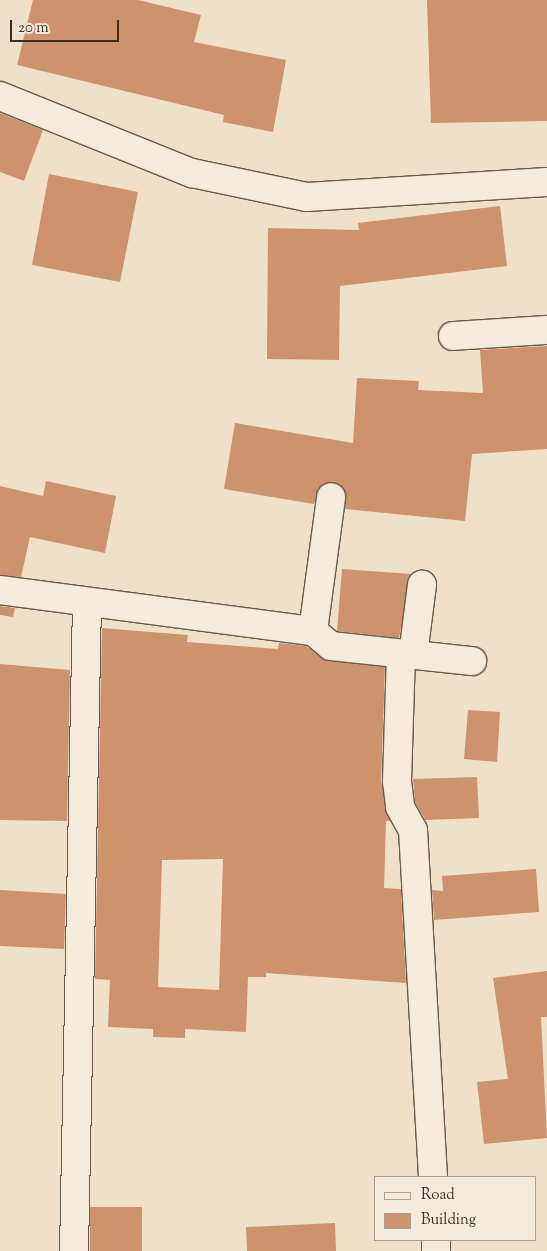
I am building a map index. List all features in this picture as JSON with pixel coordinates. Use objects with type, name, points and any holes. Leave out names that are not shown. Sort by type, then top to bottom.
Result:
[{"type":"street","points":[[0,96],[192,173],[306,197],[547,182]]},
{"type":"street","points":[[453,336],[547,330]]},
{"type":"street","points":[[313,631],[331,498]]},
{"type":"street","points":[[422,585],[407,655],[397,781],[400,808],[413,830],[433,1176]]},
{"type":"street","points":[[0,590],[313,631],[331,646],[472,661]]},
{"type":"street","points":[[74,1251],[87,602]]},
{"type":"building","points":[[33,0],[138,0],[201,15],[194,42],[286,60],[273,132],[223,122],[224,115],[17,65]]},
{"type":"building","points":[[427,0],[547,0],[547,121],[431,123]]},
{"type":"building","points":[[0,113],[43,130],[24,181],[0,172]]},
{"type":"building","points":[[49,174],[138,192],[120,282],[32,265]]},
{"type":"building","points":[[500,206],[507,266],[340,286],[339,360],[267,359],[268,228],[359,230],[358,223]]},
{"type":"building","points":[[547,346],[547,449],[472,454],[465,521],[345,509],[345,491],[334,482],[319,487],[314,504],[224,489],[235,423],[353,443],[357,378],[419,381],[418,390],[483,393],[480,350]]},
{"type":"building","points":[[46,481],[116,496],[105,553],[30,537],[21,577],[0,575],[0,486],[43,496]]},
{"type":"building","points":[[342,569],[411,574],[399,638],[337,631]]},
{"type":"building","points":[[0,606],[15,608],[13,617],[0,615]]},
{"type":"building","points":[[102,628],[188,635],[187,642],[278,649],[279,643],[306,646],[329,661],[385,667],[381,781],[390,821],[386,821],[384,888],[401,889],[406,983],[266,973],[266,977],[248,977],[246,1032],[185,1029],[185,1038],[153,1037],[153,1029],[108,1027],[110,980],[95,979]],"holes":[[[223,859],[219,990],[158,987],[162,860]]]},
{"type":"building","points":[[0,664],[70,670],[67,821],[0,820]]},
{"type":"building","points":[[468,710],[500,712],[497,762],[464,759]]},
{"type":"building","points":[[477,777],[479,818],[425,820],[415,802],[413,779]]},
{"type":"building","points":[[536,869],[539,912],[434,920],[432,890],[443,891],[442,876]]},
{"type":"building","points":[[0,890],[66,894],[64,949],[0,946]]},
{"type":"building","points":[[547,971],[547,1017],[541,1017],[547,1138],[484,1144],[477,1082],[508,1079],[493,978]]},
{"type":"building","points":[[90,1207],[142,1207],[142,1251],[90,1251]]},
{"type":"building","points":[[335,1223],[336,1251],[247,1251],[246,1227]]}]
